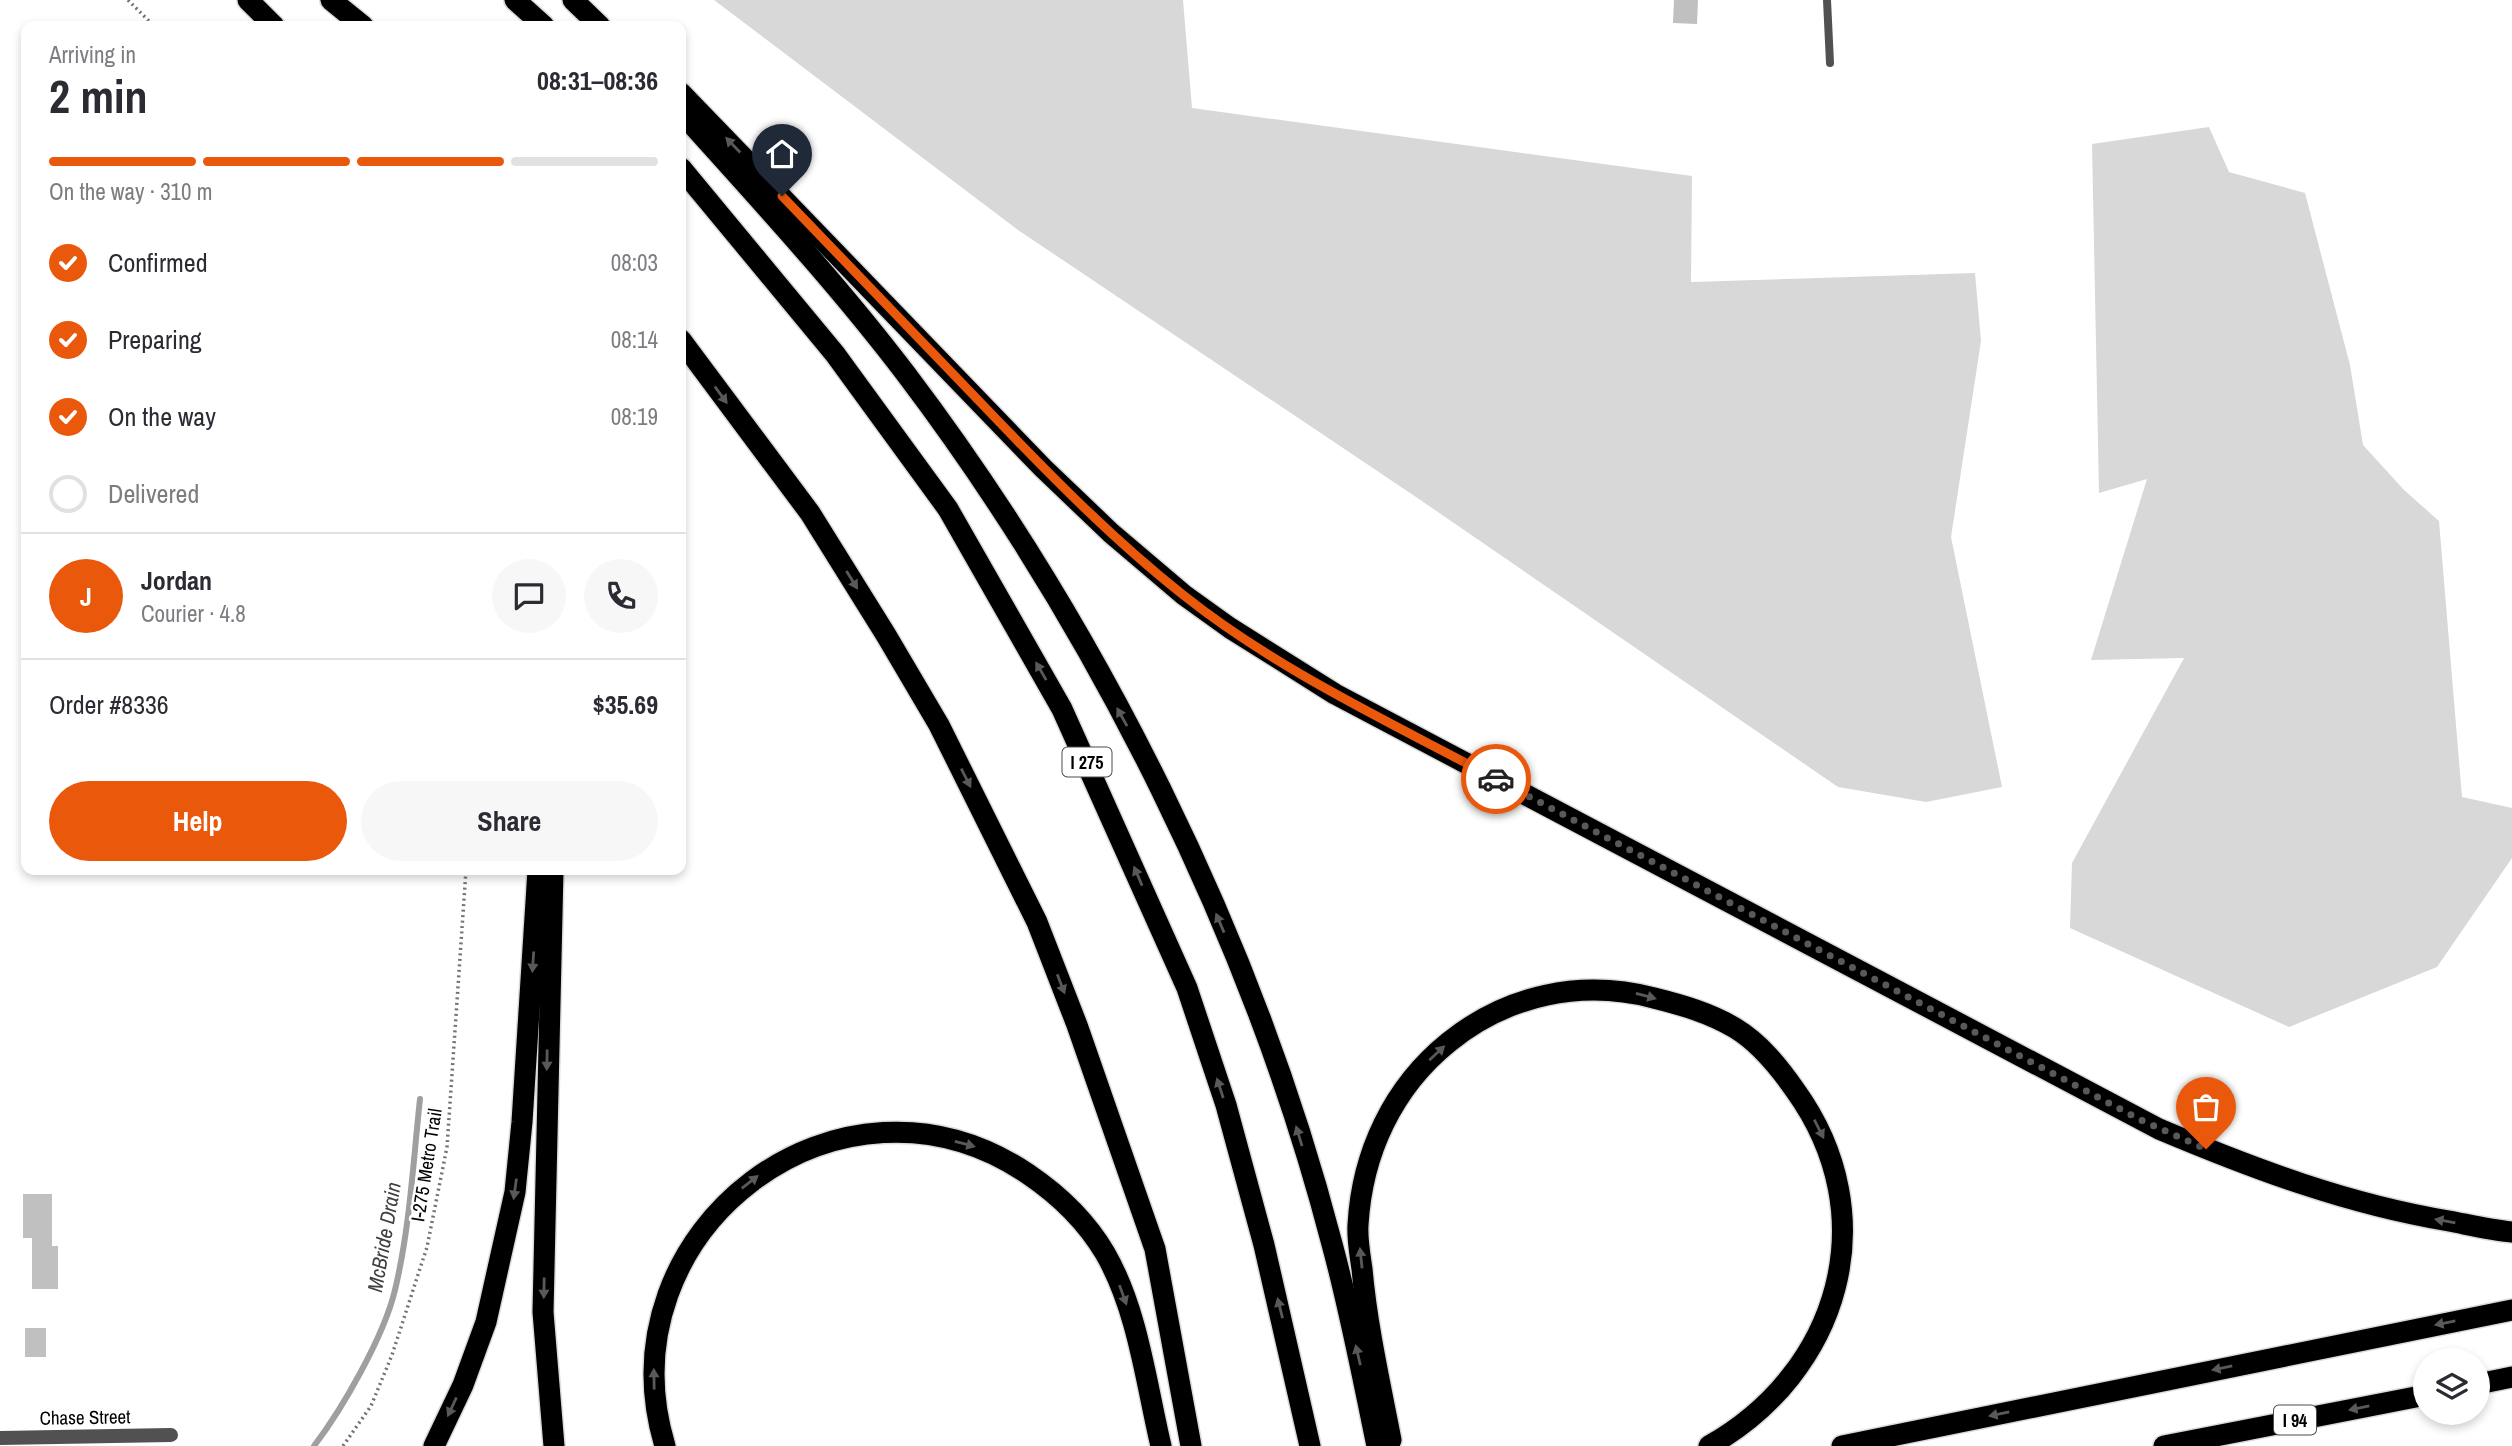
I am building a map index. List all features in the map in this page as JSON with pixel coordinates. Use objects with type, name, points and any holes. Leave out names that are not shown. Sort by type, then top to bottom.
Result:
[{"type":"highway","points":[[248,0],[269,21]]},
{"type":"highway","points":[[331,0],[357,21]]},
{"type":"highway","points":[[515,0],[538,21]]},
{"type":"highway","points":[[573,0],[595,21]]},
{"type":"highway","points":[[686,98],[1043,468],[1111,533],[1184,595],[1279,660],[1392,724],[2159,1129],[2252,1169],[2326,1194],[2402,1213],[2512,1232]]},
{"type":"highway","points":[[686,118],[842,293],[907,376],[985,486],[1049,585],[1135,742],[1204,884],[1286,1094],[1332,1243],[1377,1446]]},
{"type":"highway","name":"I 275","points":[[686,174],[835,354],[948,509],[1062,709],[1124,844],[1195,1014],[1226,1105],[1264,1245],[1310,1446]]},
{"type":"highway","points":[[686,347],[810,513],[886,635],[939,725],[1037,922],[1077,1025],[1155,1249],[1191,1446]]},
{"type":"highway","points":[[434,1446],[463,1385],[485,1322],[514,1192],[522,1122],[538,875]]},
{"type":"highway","points":[[553,875],[543,1312],[554,1446]]},
{"type":"highway","points":[[1392,1446],[1364,1295],[1357,1227],[1365,1173],[1378,1132],[1401,1092],[1435,1054],[1474,1022],[1521,1000],[1577,989],[1627,991],[1691,1007],[1736,1029],[1775,1062],[1802,1099],[1822,1132],[1834,1170],[1840,1207],[1841,1257],[1834,1298],[1818,1340],[1774,1400],[1737,1430],[1709,1446]]},
{"type":"highway","points":[[665,1446],[654,1391],[657,1333],[677,1271],[695,1240],[712,1216],[761,1174],[803,1152],[844,1139],[883,1132],[926,1135],[972,1145],[1012,1163],[1049,1188],[1075,1212],[1104,1252],[1125,1295],[1161,1446]]},
{"type":"highway","points":[[1842,1446],[2512,1310]]},
{"type":"highway","points":[[2490,1382],[2512,1377]]},
{"type":"highway","name":"I 94","points":[[2164,1446],[2413,1398]]},
{"type":"street","name":"Chase Street","points":[[0,1438],[172,1435]]},
{"type":"lane","points":[[1827,0],[1830,63]]},
{"type":"path","points":[[128,0],[150,21]]},
{"type":"path","name":"I-275 Metro Trail","points":[[343,1446],[371,1406],[393,1355],[427,1247],[447,1147],[466,875]]},
{"type":"shaded area","points":[[714,0],[1183,0],[1192,108],[1692,176],[1691,282],[1975,273],[1981,341],[1951,537],[2002,787],[1926,802],[1838,787],[1416,497],[1018,230]]},
{"type":"shaded area","points":[[2209,127],[2229,172],[2305,193],[2350,365],[2363,445],[2404,490],[2439,521],[2462,797],[2512,808],[2512,858],[2437,967],[2289,1027],[2070,928],[2072,863],[2184,658],[2091,660],[2147,479],[2099,493],[2092,144]]},
{"type":"building","points":[[1674,0],[1698,0],[1697,24],[1673,23]]},
{"type":"building","points":[[23,1194],[52,1194],[52,1246],[58,1246],[58,1289],[32,1289],[32,1238],[23,1238]]},
{"type":"building","points":[[25,1328],[46,1328],[46,1357],[25,1357]]},
{"type":"waterway","name":"McBride Drain","points":[[314,1446],[361,1371],[390,1308],[404,1243],[420,1099]]},
{"type":"way so far","points":[[1496,779],[2141,1120],[2206,1149]]},
{"type":"route","points":[[782,196],[1043,468],[1111,533],[1184,595],[1230,628],[1335,694],[1496,779]]}]
